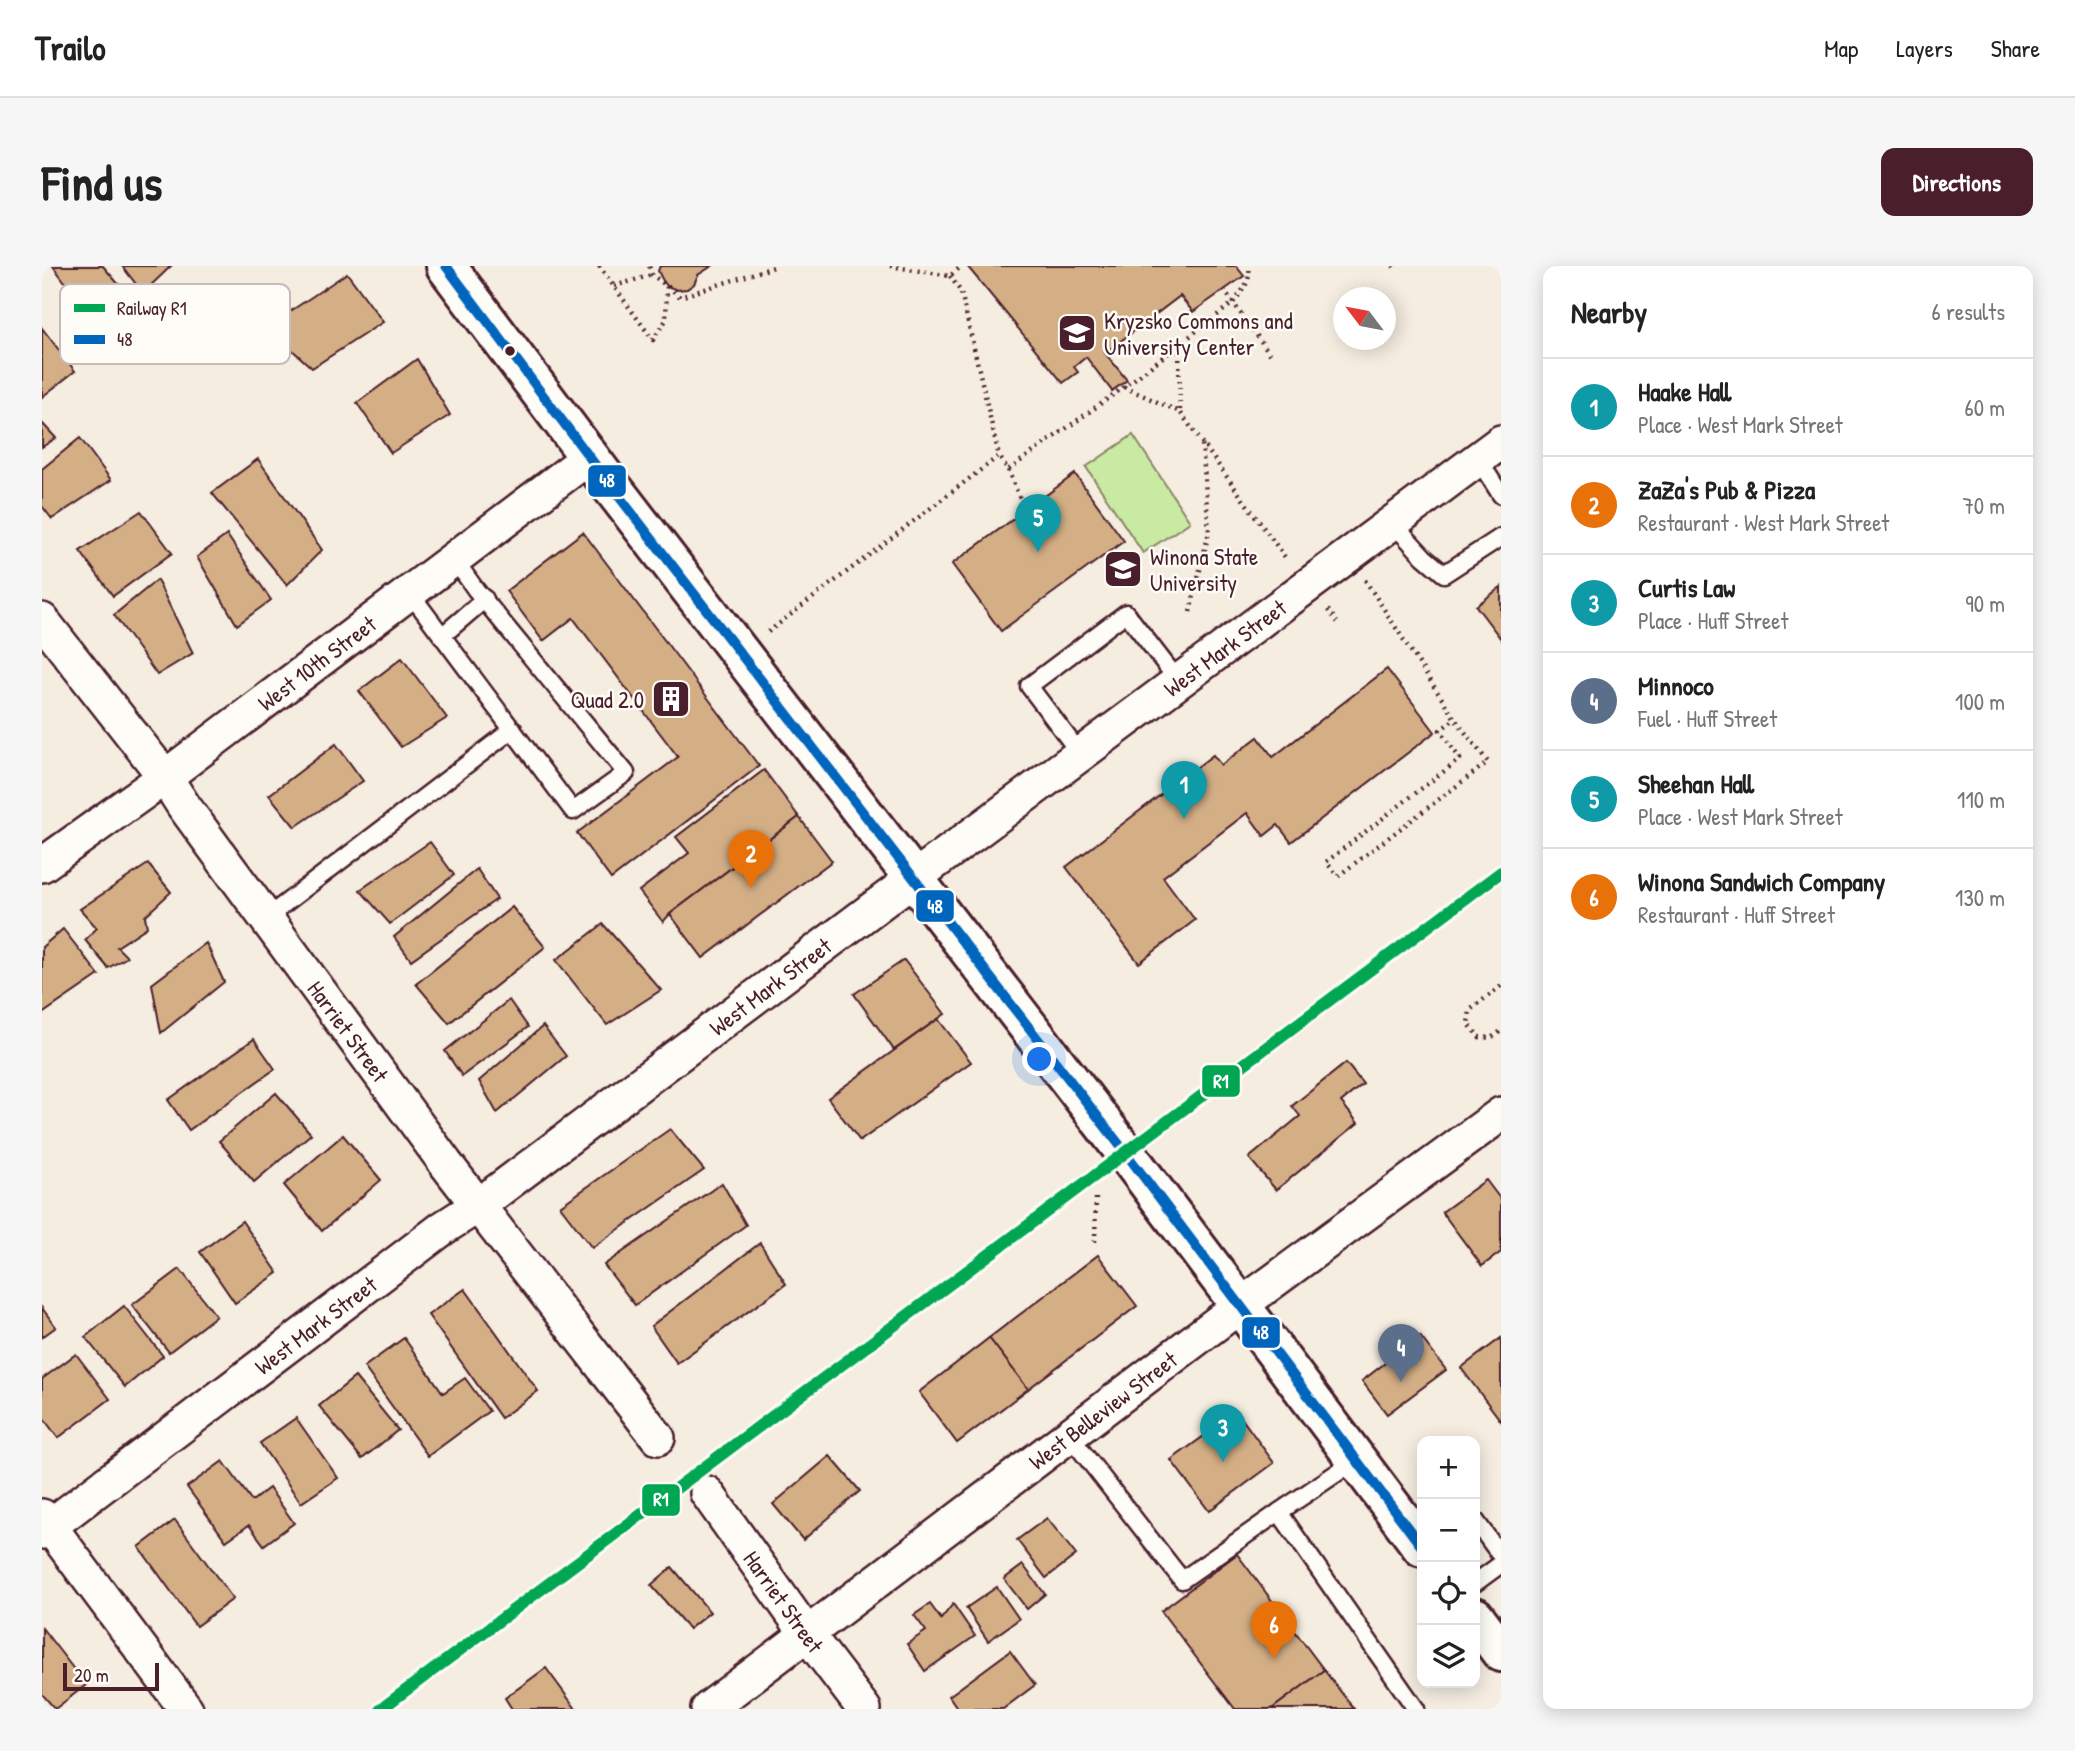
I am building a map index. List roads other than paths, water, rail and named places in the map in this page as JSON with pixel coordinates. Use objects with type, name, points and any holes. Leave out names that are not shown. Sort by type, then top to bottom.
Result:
[{"type":"main road","points":[[446,266],[740,654],[1095,1112],[1417,1539]]},
{"type":"main road","points":[[1480,1624],[1501,1652]]},
{"type":"street","name":"West Mark Street","points":[[45,1525],[1490,451]]},
{"type":"street","name":"West 10th Street","points":[[42,865],[165,777],[589,457]]},
{"type":"street","name":"Harriet Street","points":[[42,620],[165,777],[446,1164],[658,1438]]},
{"type":"street","name":"West Belleview Street","points":[[708,1709],[1241,1305],[1501,1114]]},
{"type":"street","name":"Harriet Street","points":[[707,1493],[864,1709]]},
{"type":"street","points":[[45,1525],[186,1709]]},
{"type":"lane","points":[[1490,451],[1501,495]]},
{"type":"lane","points":[[1393,523],[1424,557],[1444,574],[1501,537]]},
{"type":"lane","points":[[410,593],[573,811],[626,773],[454,559]]},
{"type":"lane","points":[[443,635],[485,599]]},
{"type":"lane","points":[[1081,755],[1029,685],[1126,612],[1179,682]]},
{"type":"lane","points":[[266,918],[513,729]]},
{"type":"lane","points":[[1069,1435],[1182,1580],[1356,1460]]},
{"type":"lane","points":[[1279,1512],[1416,1709]]},
{"type":"lane","points":[[1480,1527],[1501,1556]]},
{"type":"lane","points":[[1480,1579],[1501,1564]]},
{"type":"rail line","name":"R1","points":[[381,1709],[1501,872]]},
{"type":"place","name":"Kryzsko Commons and University Center","points":[[1077,333]]},
{"type":"place","name":"Sheehan Hall","points":[[1038,552]]},
{"type":"place","name":"Winona State University","points":[[1123,569]]},
{"type":"place","name":"Quad 2.0","points":[[671,699]]},
{"type":"place","name":"Haake Hall","points":[[1184,819]]},
{"type":"place","name":"ZaZa's Pub & Pizza","points":[[751,888]]},
{"type":"place","name":"Minnoco","points":[[1401,1382]]},
{"type":"place","name":"Curtis Law","points":[[1223,1462]]},
{"type":"place","name":"Winona Sandwich Company","points":[[1274,1659]]}]
